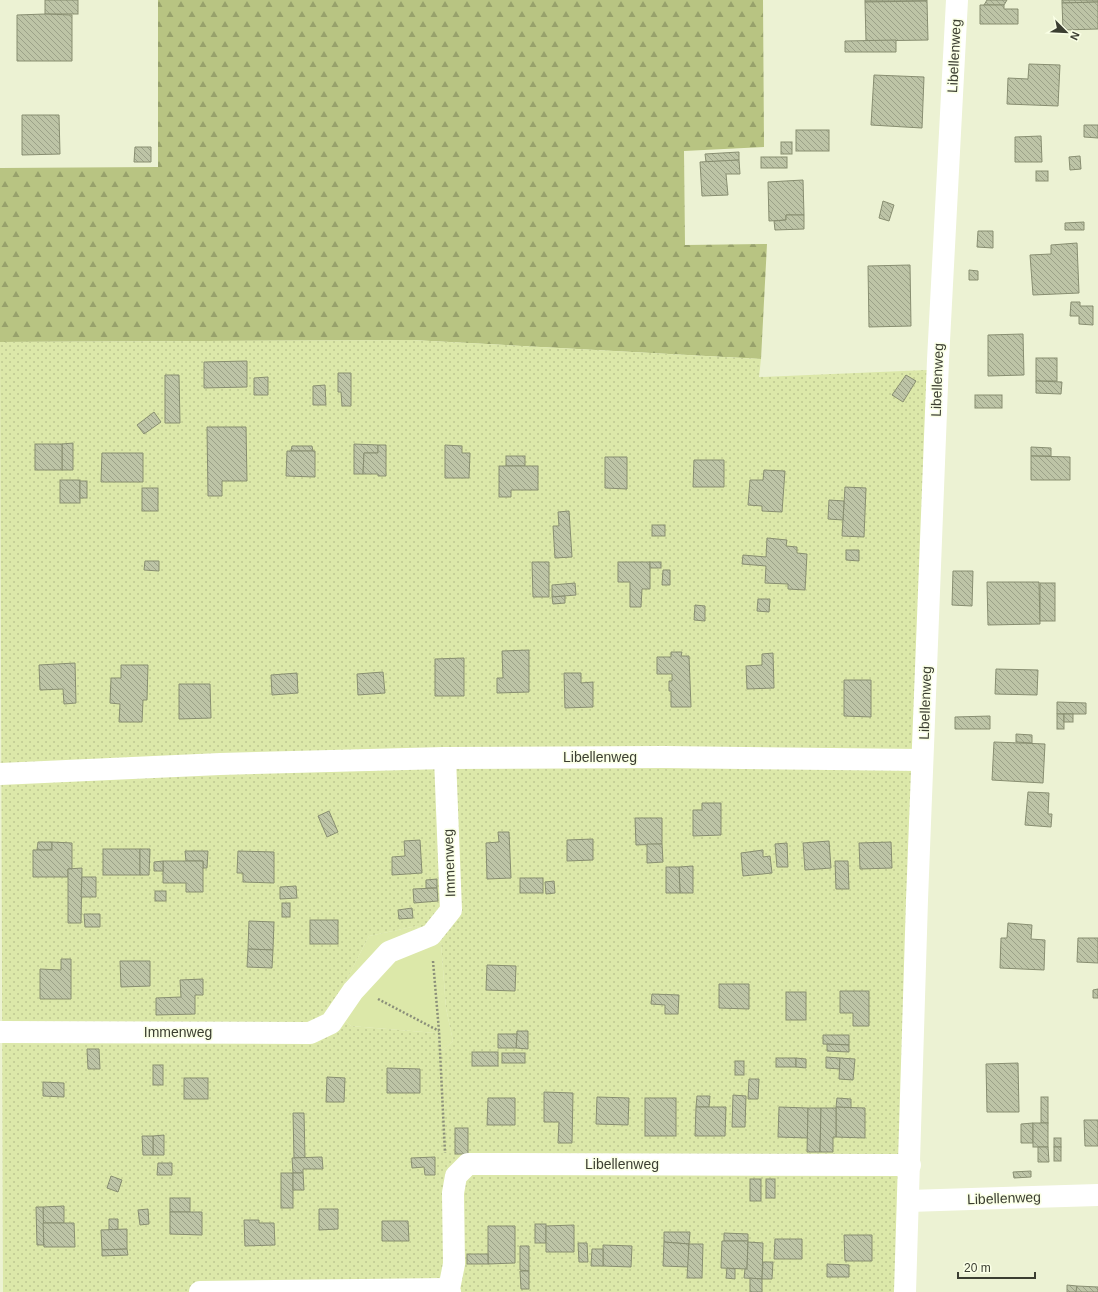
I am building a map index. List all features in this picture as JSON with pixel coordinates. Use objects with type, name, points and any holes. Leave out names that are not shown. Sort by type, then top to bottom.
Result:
[{"type":"street","name":"Libellenweg","points":[[905,1292],[922,760],[938,360],[957,0]]},
{"type":"street","name":"Libellenweg","points":[[445,758],[664,757],[922,760]]},
{"type":"street","points":[[0,774],[220,764],[445,758]]},
{"type":"street","name":"Immenweg","points":[[0,1032],[310,1032],[331,1022],[355,988],[389,952],[431,935],[451,910],[445,758]]},
{"type":"street","name":"Libellenweg","points":[[456,1176],[468,1164],[910,1165]]},
{"type":"street","points":[[200,1292],[449,1291],[454,1264],[453,1193],[456,1176]]},
{"type":"street","name":"Libellenweg","points":[[909,1201],[1098,1196]]},
{"type":"path","points":[[431,935],[439,1031],[445,1163],[456,1176]]},
{"type":"path","points":[[355,988],[439,1031]]},
{"type":"green space","points":[[158,0],[763,0],[764,147],[684,151],[685,245],[767,244],[761,359],[412,340],[0,342],[0,168],[158,167]]},
{"type":"green space","points":[[412,340],[761,359],[759,377],[927,370],[897,1292],[3,1292],[0,342]],"holes":[[[417,926],[441,943],[446,1008],[453,1041],[442,1051],[436,1033],[351,1026],[332,1008],[369,936]]]},
{"type":"green space","points":[[417,926],[441,943],[446,1008],[453,1041],[442,1051],[436,1033],[351,1026],[332,1008],[369,936]]},
{"type":"building","points":[[45,0],[78,0],[78,14],[45,14]]},
{"type":"building","points":[[865,0],[927,0],[927,1],[865,2]]},
{"type":"building","points":[[987,0],[1007,0],[1004,5],[984,5]]},
{"type":"building","points":[[1062,0],[1098,0],[1098,2],[1062,3]]},
{"type":"building","points":[[927,1],[928,40],[866,41],[865,2]]},
{"type":"building","points":[[1098,2],[1098,29],[1063,30],[1062,3]]},
{"type":"building","points":[[980,5],[1004,5],[1004,9],[1018,9],[1018,24],[980,24]]},
{"type":"building","points":[[17,15],[72,15],[72,61],[17,61]]},
{"type":"building","points":[[896,40],[896,52],[845,52],[845,41]]},
{"type":"building","points":[[1029,64],[1060,65],[1058,106],[1007,104],[1008,78],[1028,79]]},
{"type":"building","points":[[874,75],[924,77],[922,128],[871,125]]},
{"type":"building","points":[[22,115],[59,115],[60,154],[22,155]]},
{"type":"building","points":[[1084,125],[1098,125],[1098,138],[1084,137]]},
{"type":"building","points":[[796,130],[829,130],[829,151],[796,151]]},
{"type":"building","points":[[1041,136],[1042,162],[1015,162],[1015,137]]},
{"type":"building","points":[[781,142],[792,142],[792,154],[781,154]]},
{"type":"building","points":[[135,147],[151,147],[151,162],[134,162]]},
{"type":"building","points":[[739,152],[739,160],[706,162],[705,154]]},
{"type":"building","points":[[1080,156],[1081,169],[1070,170],[1069,157]]},
{"type":"building","points":[[761,157],[787,157],[787,168],[761,168]]},
{"type":"building","points":[[739,160],[740,174],[726,174],[728,195],[702,196],[700,162]]},
{"type":"building","points":[[1036,171],[1048,171],[1048,181],[1036,181]]},
{"type":"building","points":[[803,180],[804,215],[786,215],[786,220],[769,221],[768,182]]},
{"type":"building","points":[[883,201],[894,205],[889,221],[879,218]]},
{"type":"building","points":[[786,215],[804,215],[804,229],[775,230],[774,221],[786,220]]},
{"type":"building","points":[[1084,222],[1084,230],[1065,230],[1065,223]]},
{"type":"building","points":[[978,231],[993,231],[993,248],[977,247]]},
{"type":"building","points":[[1077,243],[1079,293],[1033,295],[1030,255],[1051,254],[1051,245]]},
{"type":"building","points":[[910,265],[911,326],[869,327],[868,266]]},
{"type":"building","points":[[969,270],[978,271],[978,280],[969,280]]},
{"type":"building","points":[[1071,302],[1080,302],[1080,306],[1093,306],[1093,325],[1079,324],[1079,316],[1070,316]]},
{"type":"building","points":[[1023,334],[1024,375],[988,376],[988,335]]},
{"type":"building","points":[[1036,358],[1057,358],[1057,381],[1036,381]]},
{"type":"building","points":[[247,361],[247,387],[204,388],[204,362]]},
{"type":"building","points":[[338,373],[351,373],[351,406],[342,406],[341,392],[338,392]]},
{"type":"building","points":[[165,375],[179,375],[180,423],[165,423]]},
{"type":"building","points":[[906,375],[916,381],[903,402],[892,395]]},
{"type":"building","points":[[268,377],[268,395],[254,395],[254,378]]},
{"type":"building","points":[[1036,381],[1062,382],[1061,394],[1036,393]]},
{"type":"building","points":[[325,385],[326,405],[313,405],[313,386]]},
{"type":"building","points":[[975,395],[1002,395],[1002,408],[975,408]]},
{"type":"building","points":[[154,412],[161,422],[144,434],[137,425]]},
{"type":"building","points":[[207,427],[246,427],[247,481],[222,481],[222,496],[208,496]]},
{"type":"building","points":[[73,443],[73,470],[62,470],[62,444]]},
{"type":"building","points":[[35,444],[62,444],[62,470],[35,470]]},
{"type":"building","points":[[354,444],[378,445],[378,453],[364,453],[363,474],[354,474]]},
{"type":"building","points":[[378,445],[386,445],[386,476],[378,476],[378,474],[363,474],[364,453],[378,453]]},
{"type":"building","points":[[445,445],[462,446],[462,453],[470,453],[469,478],[445,478]]},
{"type":"building","points":[[292,446],[312,446],[313,451],[291,451]]},
{"type":"building","points":[[1031,447],[1051,448],[1051,456],[1031,456]]},
{"type":"building","points":[[287,451],[315,451],[315,477],[286,476]]},
{"type":"building","points":[[102,453],[143,453],[143,482],[101,482]]},
{"type":"building","points":[[506,456],[525,456],[525,466],[506,466]]},
{"type":"building","points":[[1031,456],[1070,457],[1070,480],[1031,480]]},
{"type":"building","points":[[605,457],[627,457],[627,489],[605,488]]},
{"type":"building","points":[[694,460],[724,460],[724,487],[693,487]]},
{"type":"building","points":[[499,466],[538,466],[538,490],[511,490],[511,497],[499,497]]},
{"type":"building","points":[[764,470],[785,471],[782,512],[762,511],[762,506],[748,505],[750,480],[763,480]]},
{"type":"building","points":[[60,480],[80,480],[80,503],[60,503]]},
{"type":"building","points":[[80,481],[87,481],[87,498],[80,498]]},
{"type":"building","points":[[845,487],[866,488],[864,537],[842,536]]},
{"type":"building","points":[[142,488],[158,488],[158,511],[142,511]]},
{"type":"building","points":[[829,500],[844,501],[843,520],[828,519]]},
{"type":"building","points":[[569,511],[572,557],[555,558],[553,526],[559,526],[558,512]]},
{"type":"building","points":[[652,525],[665,525],[665,536],[652,536]]},
{"type":"building","points":[[767,538],[787,540],[786,546],[797,547],[797,553],[807,554],[805,590],[788,589],[788,584],[765,583],[766,566],[742,564],[743,555],[766,557]]},
{"type":"building","points":[[846,550],[859,550],[859,561],[846,560]]},
{"type":"building","points":[[145,561],[159,561],[159,571],[144,570]]},
{"type":"building","points":[[532,562],[549,562],[549,597],[533,597]]},
{"type":"building","points":[[618,562],[650,562],[650,589],[642,589],[641,607],[630,607],[630,582],[618,582]]},
{"type":"building","points":[[650,562],[661,562],[661,568],[650,568]]},
{"type":"building","points":[[663,570],[670,570],[670,585],[662,585]]},
{"type":"building","points":[[953,571],[973,571],[972,606],[952,605]]},
{"type":"building","points":[[987,582],[1039,582],[1040,624],[988,625]]},
{"type":"building","points":[[575,583],[576,595],[552,597],[552,585]]},
{"type":"building","points":[[1040,583],[1055,583],[1055,621],[1040,621]]},
{"type":"building","points":[[565,596],[565,603],[553,604],[552,597]]},
{"type":"building","points":[[758,599],[770,599],[769,612],[757,611]]},
{"type":"building","points":[[695,605],[705,606],[705,621],[694,620]]},
{"type":"building","points":[[529,650],[529,692],[497,693],[497,678],[503,678],[502,651]]},
{"type":"building","points":[[671,652],[682,652],[681,656],[689,656],[691,707],[671,707],[671,691],[669,691],[669,681],[672,681],[672,674],[657,674],[657,657],[671,657]]},
{"type":"building","points":[[773,653],[774,688],[747,689],[746,666],[762,665],[762,654]]},
{"type":"building","points":[[464,658],[464,696],[435,696],[435,659]]},
{"type":"building","points":[[75,663],[76,703],[64,704],[63,689],[40,690],[39,665]]},
{"type":"building","points":[[121,665],[148,665],[147,700],[143,700],[142,722],[119,722],[120,704],[110,703],[111,678],[121,678]]},
{"type":"building","points":[[996,669],[1038,670],[1037,695],[995,694]]},
{"type":"building","points":[[383,672],[385,693],[358,695],[357,674]]},
{"type":"building","points":[[297,673],[298,693],[272,695],[271,675]]},
{"type":"building","points":[[564,673],[581,673],[581,683],[593,682],[593,707],[565,708]]},
{"type":"building","points":[[844,680],[871,680],[871,717],[844,716]]},
{"type":"building","points":[[179,684],[210,684],[211,718],[179,719]]},
{"type":"building","points":[[1057,702],[1086,703],[1086,714],[1057,714]]},
{"type":"building","points":[[1057,714],[1064,714],[1064,729],[1057,729]]},
{"type":"building","points":[[1064,714],[1073,714],[1073,722],[1064,722]]},
{"type":"building","points":[[990,716],[990,729],[955,729],[955,717]]},
{"type":"building","points":[[1016,734],[1032,735],[1032,743],[1016,742]]},
{"type":"building","points":[[994,742],[1045,744],[1043,783],[992,780]]},
{"type":"building","points":[[1028,792],[1049,793],[1048,814],[1052,814],[1051,827],[1025,825]]},
{"type":"building","points":[[702,803],[721,803],[721,835],[693,836],[693,810],[702,810]]},
{"type":"building","points":[[329,811],[338,832],[327,837],[318,816]]},
{"type":"building","points":[[635,818],[662,818],[662,844],[636,845]]},
{"type":"building","points":[[498,832],[509,832],[511,878],[487,879],[486,843],[499,842]]},
{"type":"building","points":[[593,839],[593,860],[567,861],[567,840]]},
{"type":"building","points":[[420,840],[422,873],[392,875],[392,857],[405,856],[404,841]]},
{"type":"building","points":[[829,841],[831,868],[805,870],[803,843]]},
{"type":"building","points":[[38,842],[52,842],[52,850],[37,850]]},
{"type":"building","points":[[52,842],[72,843],[72,869],[68,869],[68,877],[33,877],[33,850],[52,850]]},
{"type":"building","points":[[891,842],[892,868],[860,869],[859,843]]},
{"type":"building","points":[[787,843],[788,867],[777,867],[775,844]]},
{"type":"building","points":[[647,844],[662,844],[663,862],[647,863]]},
{"type":"building","points":[[103,849],[140,849],[140,875],[103,875]]},
{"type":"building","points":[[140,849],[150,849],[149,875],[140,875]]},
{"type":"building","points":[[763,850],[763,857],[770,856],[772,873],[743,876],[741,853]]},
{"type":"building","points":[[185,851],[208,851],[207,868],[203,868],[203,861],[186,861]]},
{"type":"building","points":[[238,851],[274,852],[274,883],[243,882],[243,873],[237,873]]},
{"type":"building","points":[[163,861],[203,861],[203,892],[186,892],[186,883],[163,883]]},
{"type":"building","points":[[163,861],[163,871],[154,871],[154,862]]},
{"type":"building","points":[[835,861],[848,861],[849,889],[836,889]]},
{"type":"building","points":[[693,866],[693,893],[680,893],[679,867]]},
{"type":"building","points":[[666,867],[679,867],[680,893],[666,893]]},
{"type":"building","points":[[82,868],[81,923],[68,923],[68,869]]},
{"type":"building","points":[[82,877],[96,877],[96,897],[81,897]]},
{"type":"building","points":[[520,878],[543,878],[543,893],[520,893]]},
{"type":"building","points":[[437,879],[437,888],[426,888],[426,880]]},
{"type":"building","points":[[554,881],[555,893],[546,894],[545,882]]},
{"type":"building","points":[[296,886],[297,898],[280,899],[280,887]]},
{"type":"building","points":[[437,888],[438,901],[414,903],[413,889]]},
{"type":"building","points":[[155,891],[166,891],[166,901],[155,901]]},
{"type":"building","points":[[282,903],[290,903],[290,917],[282,917]]},
{"type":"building","points":[[412,908],[413,918],[399,919],[398,910]]},
{"type":"building","points":[[84,914],[100,914],[100,927],[85,927]]},
{"type":"building","points":[[310,920],[338,920],[338,944],[310,944]]},
{"type":"building","points":[[249,921],[274,922],[273,950],[248,949]]},
{"type":"building","points":[[1008,923],[1032,925],[1031,939],[1045,940],[1044,970],[1000,968],[1001,938],[1007,938]]},
{"type":"building","points":[[1078,938],[1098,938],[1098,963],[1077,962]]},
{"type":"building","points":[[248,949],[273,950],[272,968],[247,967]]},
{"type":"building","points":[[61,959],[71,959],[71,999],[40,999],[40,969],[61,970]]},
{"type":"building","points":[[120,961],[150,961],[150,986],[121,987]]},
{"type":"building","points":[[487,965],[516,966],[515,991],[486,990]]},
{"type":"building","points":[[203,979],[203,995],[195,995],[195,1014],[156,1015],[156,998],[181,997],[180,980]]},
{"type":"building","points":[[719,984],[749,984],[749,1009],[719,1008]]},
{"type":"building","points":[[1098,989],[1098,998],[1093,998],[1093,990]]},
{"type":"building","points":[[840,991],[869,991],[869,1026],[853,1026],[853,1013],[840,1013]]},
{"type":"building","points":[[786,992],[806,992],[806,1020],[786,1020]]},
{"type":"building","points":[[652,994],[679,995],[678,1014],[665,1014],[665,1005],[651,1004]]},
{"type":"building","points":[[517,1031],[528,1031],[528,1049],[516,1048]]},
{"type":"building","points":[[498,1034],[517,1034],[516,1048],[498,1048]]},
{"type":"building","points":[[823,1035],[849,1035],[849,1045],[823,1044]]},
{"type":"building","points":[[827,1044],[849,1045],[849,1052],[827,1051]]},
{"type":"building","points":[[87,1049],[99,1049],[100,1069],[88,1069]]},
{"type":"building","points":[[472,1052],[498,1052],[498,1066],[472,1066]]},
{"type":"building","points":[[502,1053],[525,1053],[525,1063],[502,1063]]},
{"type":"building","points":[[826,1057],[840,1058],[840,1069],[826,1068]]},
{"type":"building","points":[[776,1058],[796,1058],[796,1067],[776,1067]]},
{"type":"building","points":[[796,1058],[806,1059],[806,1068],[796,1067]]},
{"type":"building","points":[[840,1058],[855,1059],[853,1080],[839,1079]]},
{"type":"building","points":[[735,1061],[744,1061],[744,1075],[735,1075]]},
{"type":"building","points":[[1018,1063],[1019,1112],[987,1112],[986,1064]]},
{"type":"building","points":[[153,1065],[163,1065],[163,1085],[153,1085]]},
{"type":"building","points":[[387,1068],[420,1069],[420,1093],[387,1093]]},
{"type":"building","points":[[327,1077],[345,1078],[344,1102],[326,1102]]},
{"type":"building","points":[[184,1078],[208,1078],[208,1099],[184,1099]]},
{"type":"building","points":[[749,1079],[759,1079],[758,1099],[748,1099]]},
{"type":"building","points":[[43,1082],[64,1083],[64,1097],[43,1096]]},
{"type":"building","points":[[544,1092],[573,1093],[572,1143],[558,1143],[559,1122],[544,1122]]},
{"type":"building","points":[[733,1095],[746,1096],[745,1127],[732,1127]]},
{"type":"building","points":[[697,1096],[710,1096],[709,1107],[696,1107]]},
{"type":"building","points":[[597,1097],[629,1098],[628,1125],[596,1124]]},
{"type":"building","points":[[1041,1097],[1048,1097],[1048,1123],[1041,1123]]},
{"type":"building","points":[[488,1098],[515,1098],[515,1125],[487,1125]]},
{"type":"building","points":[[645,1098],[676,1098],[676,1136],[645,1136]]},
{"type":"building","points":[[837,1098],[851,1099],[851,1108],[836,1107]]},
{"type":"building","points":[[696,1107],[726,1107],[725,1136],[695,1136]]},
{"type":"building","points":[[779,1107],[808,1108],[808,1138],[778,1137]]},
{"type":"building","points":[[836,1107],[865,1108],[865,1138],[836,1137]]},
{"type":"building","points":[[808,1108],[821,1108],[820,1152],[807,1152]]},
{"type":"building","points":[[821,1108],[836,1108],[836,1137],[833,1137],[833,1152],[820,1152]]},
{"type":"building","points":[[293,1113],[304,1113],[305,1158],[294,1158]]},
{"type":"building","points":[[1084,1120],[1098,1120],[1098,1146],[1085,1146]]},
{"type":"building","points":[[1033,1123],[1033,1143],[1021,1143],[1021,1124]]},
{"type":"building","points":[[1033,1123],[1048,1123],[1048,1147],[1033,1147]]},
{"type":"building","points":[[455,1128],[468,1128],[468,1154],[455,1154]]},
{"type":"building","points":[[164,1135],[164,1155],[153,1155],[153,1136]]},
{"type":"building","points":[[142,1136],[153,1136],[153,1155],[143,1155]]},
{"type":"building","points":[[1054,1138],[1061,1138],[1061,1147],[1054,1147]]},
{"type":"building","points":[[1038,1147],[1048,1147],[1049,1162],[1038,1162]]},
{"type":"building","points":[[1054,1147],[1061,1147],[1061,1161],[1054,1161]]},
{"type":"building","points":[[322,1157],[323,1169],[303,1169],[303,1173],[293,1173],[292,1158]]},
{"type":"building","points":[[435,1157],[435,1175],[425,1175],[424,1167],[412,1168],[411,1158]]},
{"type":"building","points":[[158,1163],[172,1163],[172,1175],[157,1175]]},
{"type":"building","points":[[1031,1171],[1031,1177],[1014,1178],[1013,1172]]},
{"type":"building","points":[[281,1173],[293,1173],[293,1208],[281,1208]]},
{"type":"building","points":[[293,1173],[303,1173],[304,1190],[293,1190]]},
{"type":"building","points":[[111,1176],[122,1180],[118,1192],[107,1188]]},
{"type":"building","points":[[750,1179],[761,1179],[761,1201],[750,1201]]},
{"type":"building","points":[[766,1179],[775,1179],[775,1198],[766,1198]]},
{"type":"building","points":[[170,1198],[190,1198],[190,1212],[170,1212]]},
{"type":"building","points":[[64,1206],[64,1223],[43,1223],[43,1207]]},
{"type":"building","points":[[36,1207],[43,1207],[44,1245],[37,1245]]},
{"type":"building","points":[[148,1209],[149,1224],[140,1225],[138,1210]]},
{"type":"building","points":[[319,1209],[338,1209],[338,1229],[319,1230]]},
{"type":"building","points":[[170,1212],[202,1212],[202,1235],[170,1234]]},
{"type":"building","points":[[109,1219],[118,1219],[118,1229],[109,1230]]},
{"type":"building","points":[[244,1220],[259,1220],[259,1223],[274,1223],[275,1245],[245,1246]]},
{"type":"building","points":[[382,1221],[408,1221],[409,1241],[382,1241]]},
{"type":"building","points":[[43,1223],[74,1223],[75,1247],[44,1247]]},
{"type":"building","points":[[535,1224],[546,1224],[546,1243],[535,1243]]},
{"type":"building","points":[[574,1225],[574,1252],[546,1252],[546,1226]]},
{"type":"building","points":[[488,1226],[515,1226],[515,1263],[488,1264]]},
{"type":"building","points":[[127,1229],[127,1249],[102,1250],[101,1230]]},
{"type":"building","points":[[664,1232],[690,1232],[689,1244],[664,1242]]},
{"type":"building","points":[[724,1233],[748,1234],[748,1241],[724,1241]]},
{"type":"building","points":[[844,1235],[872,1235],[872,1261],[845,1261]]},
{"type":"building","points":[[775,1239],[802,1239],[802,1259],[774,1259]]},
{"type":"building","points":[[722,1241],[748,1241],[747,1269],[721,1268]]},
{"type":"building","points":[[664,1242],[689,1244],[689,1267],[663,1266]]},
{"type":"building","points":[[748,1242],[763,1243],[762,1279],[744,1278],[745,1269],[747,1269]]},
{"type":"building","points":[[578,1243],[587,1243],[588,1262],[579,1262]]},
{"type":"building","points":[[689,1244],[703,1244],[702,1278],[687,1278]]},
{"type":"building","points":[[603,1245],[632,1246],[631,1267],[603,1266]]},
{"type":"building","points":[[520,1246],[529,1246],[529,1271],[520,1270]]},
{"type":"building","points":[[127,1249],[128,1255],[102,1256],[102,1250]]},
{"type":"building","points":[[592,1249],[603,1249],[603,1266],[591,1266]]},
{"type":"building","points":[[467,1254],[488,1254],[488,1264],[467,1264]]},
{"type":"building","points":[[763,1262],[773,1262],[772,1279],[762,1279]]},
{"type":"building","points":[[827,1264],[849,1265],[849,1277],[827,1277]]},
{"type":"building","points":[[727,1268],[735,1269],[735,1279],[726,1278]]},
{"type":"building","points":[[520,1271],[529,1271],[529,1289],[521,1289]]},
{"type":"building","points":[[750,1278],[762,1279],[762,1292],[750,1292]]},
{"type":"building","points":[[1067,1285],[1077,1286],[1076,1292],[1067,1292]]},
{"type":"building","points":[[1077,1286],[1098,1287],[1098,1292],[1076,1292]]}]
